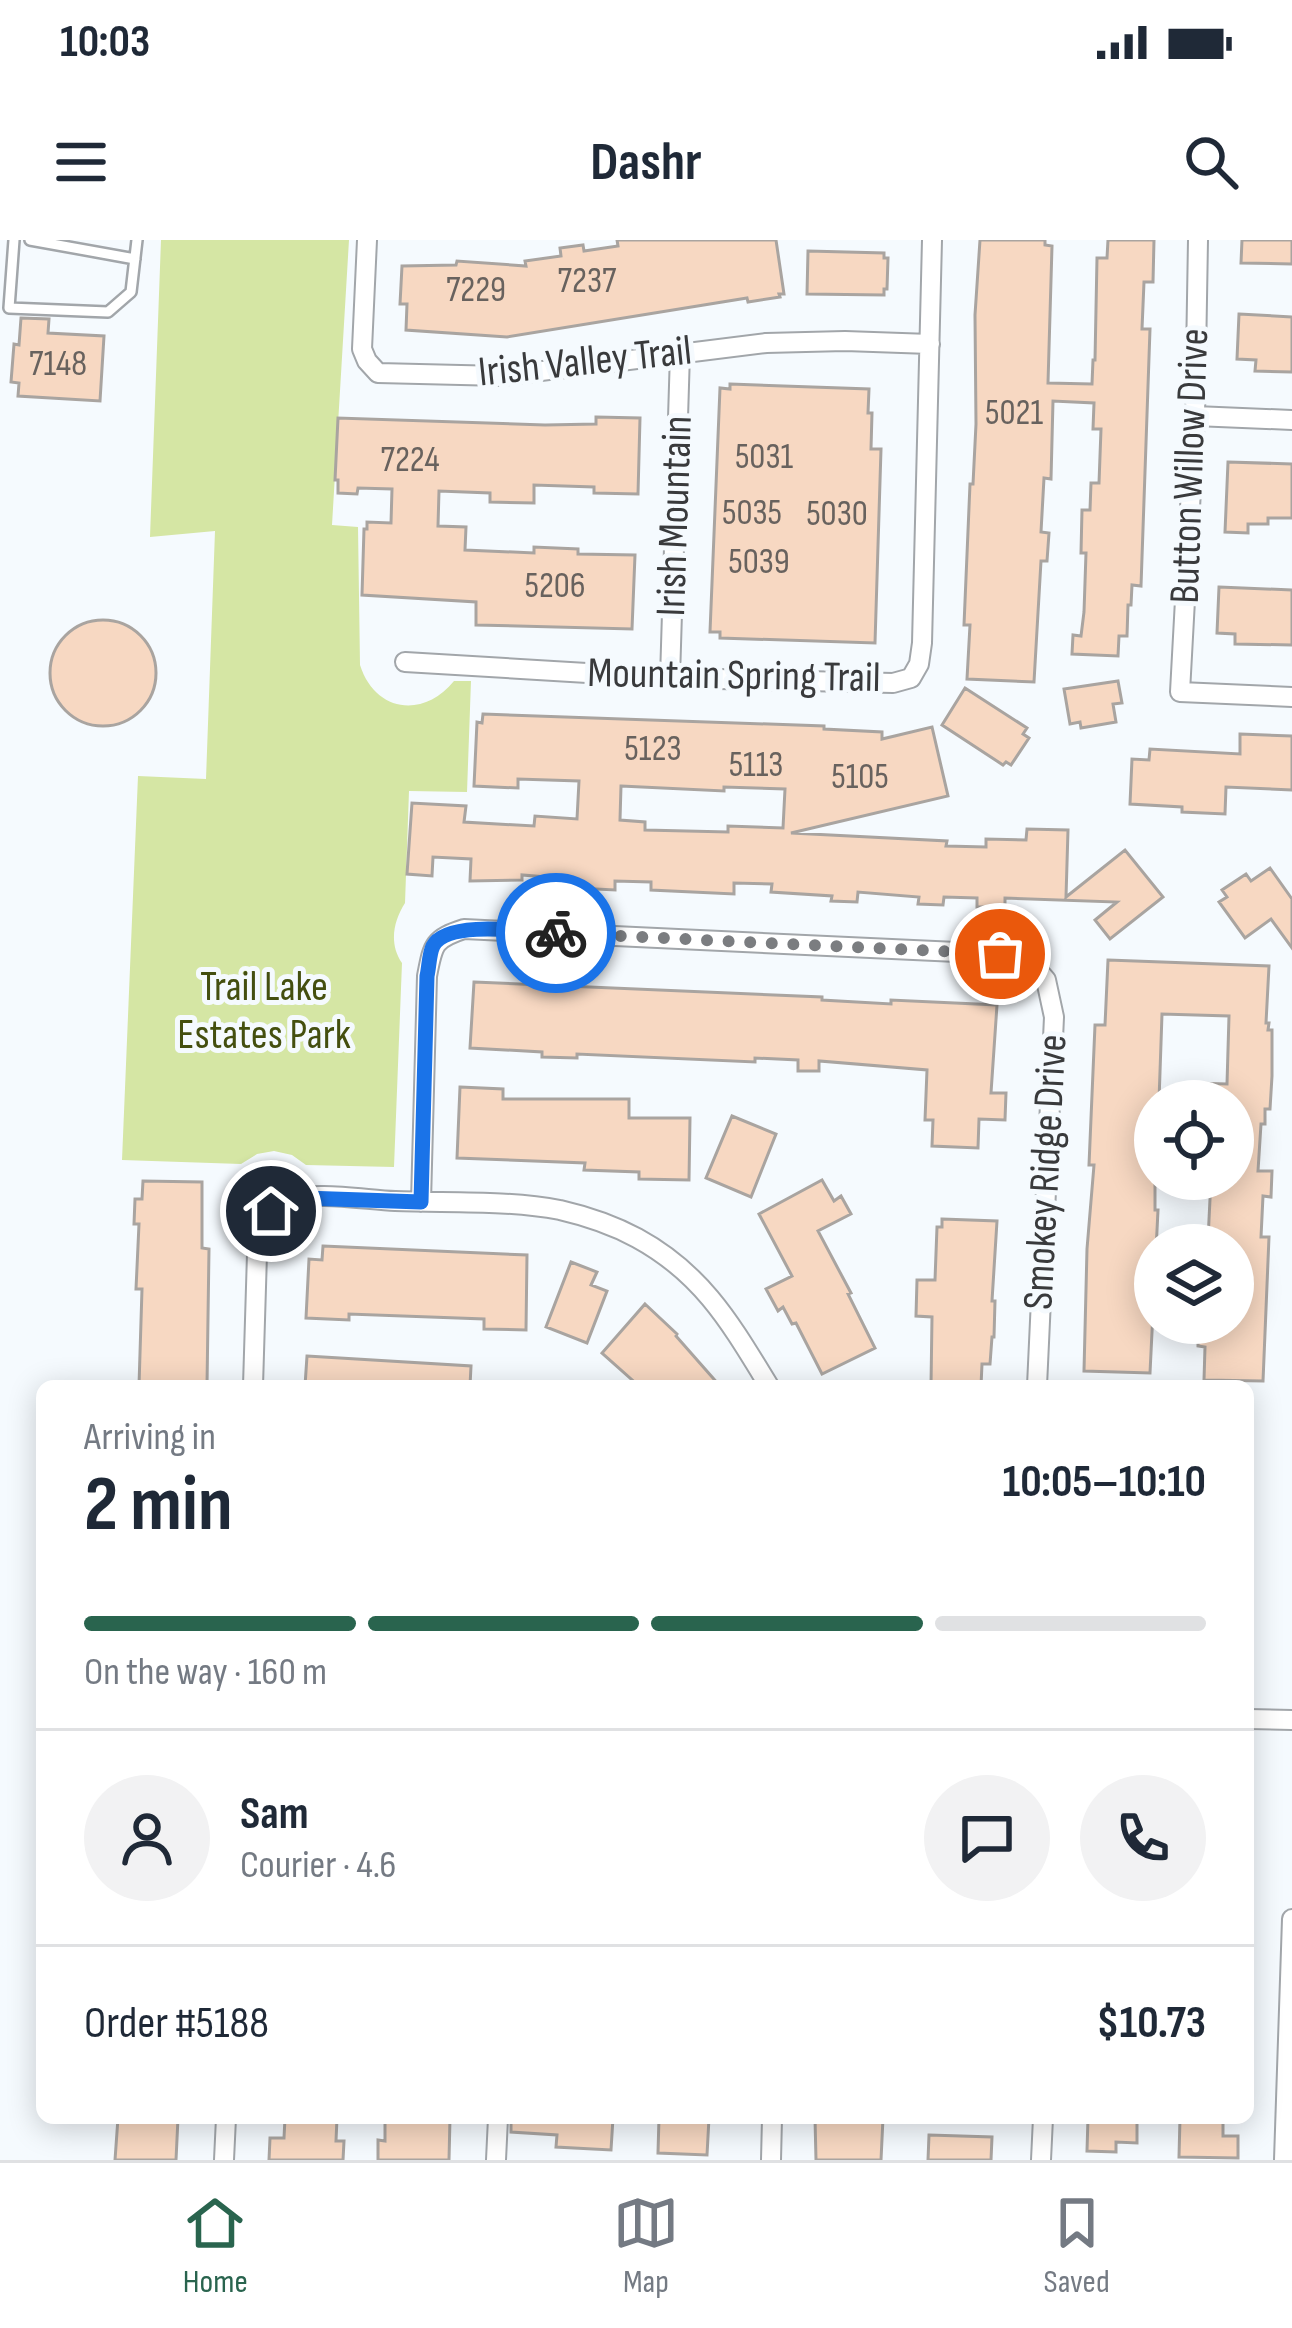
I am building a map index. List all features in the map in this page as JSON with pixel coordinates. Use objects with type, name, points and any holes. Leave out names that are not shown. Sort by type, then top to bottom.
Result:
[{"type":"street","name":"Irish Valley Trail","points":[[367,240],[362,349],[379,373],[502,376],[766,343],[930,344]]},
{"type":"street","name":"Mountain Spring Trail","points":[[405,662],[670,678],[893,682],[911,678],[922,644],[932,240]]},
{"type":"street","name":"Button Willow Drive","points":[[1198,240],[1195,416],[1180,692],[1292,697]]},
{"type":"street","name":"Irish Mountain","points":[[670,678],[680,353]]},
{"type":"street","points":[[1195,416],[1292,420]]},
{"type":"street","name":"Smokey Ridge Drive","points":[[421,1202],[427,976],[433,946],[444,936],[464,929],[1027,958],[1046,980],[1054,1017],[1037,1380]]},
{"type":"street","points":[[253,1380],[260,1233],[271,1211],[286,1201],[304,1198],[544,1208],[589,1218],[661,1252],[705,1290],[765,1380]]},
{"type":"street","points":[[1254,1719],[1292,1720]]},
{"type":"street","points":[[1284,2160],[1292,1919]]},
{"type":"street","points":[[224,2160],[226,2124]]},
{"type":"street","points":[[496,2160],[497,2124]]},
{"type":"street","points":[[771,2160],[772,2124]]},
{"type":"street","points":[[1041,2160],[1043,2124]]},
{"type":"lane","points":[[14,240],[9,308],[108,312],[131,292],[136,240]]},
{"type":"lane","points":[[30,240],[135,259]]},
{"type":"green space","name":"Trail Lake Estates Park","points":[[161,240],[349,240],[332,525],[358,527],[360,665],[377,693],[401,705],[428,701],[454,681],[471,681],[467,792],[409,791],[405,903],[394,933],[402,963],[394,1167],[306,1165],[274,1151],[241,1164],[122,1160],[138,776],[206,779],[215,531],[150,537]]},
{"type":"building","points":[[617,240],[776,240],[784,294],[507,337],[406,330],[407,304],[400,304],[402,266],[456,265],[457,261],[526,266],[525,261],[561,256],[560,248],[583,245],[584,251],[618,246]]},
{"type":"building","points":[[980,240],[1045,240],[1045,245],[1052,246],[1048,383],[1092,384],[1097,258],[1107,258],[1108,240],[1154,240],[1153,282],[1144,282],[1142,329],[1150,329],[1141,586],[1132,585],[1127,636],[1119,636],[1118,656],[1072,654],[1073,635],[1081,636],[1084,612],[1082,510],[1090,510],[1091,483],[1099,483],[1101,429],[1093,429],[1094,403],[1053,401],[1051,479],[1044,478],[1041,532],[1049,533],[1047,561],[1041,561],[1034,682],[967,679],[970,625],[964,625],[976,424]]},
{"type":"building","points":[[1242,240],[1292,240],[1292,264],[1241,263]]},
{"type":"building","points":[[808,251],[884,253],[888,258],[884,295],[807,294]]},
{"type":"building","points":[[1239,314],[1292,317],[1292,372],[1255,371],[1256,360],[1237,359]]},
{"type":"building","points":[[21,318],[49,319],[48,333],[104,336],[100,401],[18,396],[19,383],[11,382]]},
{"type":"building","points":[[730,384],[869,389],[871,449],[881,449],[875,643],[720,638],[720,632],[710,632],[720,388],[730,389]]},
{"type":"building","points":[[596,417],[640,418],[638,494],[534,485],[534,503],[490,502],[490,493],[439,491],[438,526],[466,527],[465,550],[534,553],[534,547],[635,555],[632,629],[476,625],[476,602],[362,595],[364,529],[367,522],[391,523],[392,489],[338,493],[338,418],[545,425],[596,424]]},
{"type":"building","points":[[1228,462],[1292,464],[1292,518],[1248,524],[1248,533],[1225,532]]},
{"type":"building","points":[[1219,587],[1292,590],[1292,645],[1235,644],[1235,634],[1217,633]]},
{"type":"building","points":[[103,620],[123,624],[140,636],[152,653],[156,673],[152,693],[140,710],[123,722],[103,726],[83,722],[66,710],[54,693],[50,673],[54,653],[66,636],[83,624]]},
{"type":"building","points":[[1118,681],[1122,703],[1113,704],[1116,722],[1081,728],[1080,722],[1070,724],[1064,689]]},
{"type":"building","points":[[965,688],[1027,728],[1023,734],[1029,738],[1011,765],[1003,765],[942,725]]},
{"type":"building","points":[[483,714],[824,726],[882,732],[882,739],[932,727],[948,796],[791,833],[986,847],[986,839],[1026,840],[1027,829],[1068,830],[1066,897],[1125,850],[1163,897],[1110,939],[1095,920],[1117,902],[1005,898],[1005,907],[977,907],[977,898],[944,897],[943,905],[918,904],[919,897],[858,892],[857,902],[831,901],[832,896],[771,892],[772,884],[734,883],[734,894],[651,890],[651,882],[615,881],[615,890],[557,887],[557,878],[522,875],[522,880],[470,881],[471,859],[433,857],[432,876],[407,874],[412,803],[466,806],[464,822],[534,826],[535,816],[577,819],[579,781],[518,779],[518,788],[474,786],[477,722],[482,723]],"holes":[[[621,786],[724,791],[724,787],[785,789],[783,828],[645,830],[645,822],[620,820]]]},
{"type":"building","points":[[1240,734],[1292,736],[1292,790],[1226,787],[1225,814],[1130,804],[1132,759],[1149,760],[1150,749],[1240,754]]},
{"type":"building","points":[[1270,868],[1292,899],[1292,948],[1271,919],[1245,938],[1219,902],[1227,897],[1222,890],[1246,874],[1251,881]]},
{"type":"building","points":[[1108,960],[1269,966],[1266,1023],[1272,1030],[1272,1076],[1270,1109],[1265,1109],[1265,1124],[1261,1124],[1258,1171],[1272,1171],[1271,1197],[1263,1196],[1261,1237],[1269,1237],[1263,1381],[1204,1380],[1205,1347],[1198,1346],[1254,1344],[1254,1224],[1209,1224],[1210,1200],[1254,1200],[1254,1080],[1227,1080],[1229,1016],[1162,1014],[1160,1080],[1134,1080],[1134,1200],[1155,1200],[1158,1210],[1157,1224],[1134,1224],[1134,1344],[1151,1344],[1150,1373],[1084,1371],[1095,1025],[1105,1025]]},
{"type":"building","points":[[474,982],[891,1004],[891,1000],[997,1005],[991,1093],[1006,1093],[1005,1120],[979,1119],[978,1148],[932,1146],[933,1120],[925,1120],[927,1070],[819,1061],[819,1071],[798,1071],[798,1060],[542,1057],[542,1052],[470,1048]]},
{"type":"building","points":[[460,1087],[503,1089],[503,1099],[629,1099],[629,1118],[690,1118],[689,1180],[639,1179],[639,1172],[584,1170],[585,1163],[457,1158]]},
{"type":"building","points":[[732,1116],[776,1134],[751,1197],[706,1178]]},
{"type":"building","points":[[822,1180],[834,1201],[841,1196],[851,1214],[818,1231],[875,1348],[822,1374],[796,1323],[792,1324],[783,1307],[778,1311],[766,1289],[792,1276],[759,1214]]},
{"type":"building","points":[[143,1181],[202,1182],[202,1248],[209,1249],[207,1380],[139,1380],[142,1289],[136,1289],[139,1224],[134,1224],[135,1199],[142,1199]]},
{"type":"building","points":[[942,1219],[997,1221],[994,1337],[990,1364],[982,1364],[981,1380],[931,1380],[932,1317],[916,1316],[917,1280],[935,1280],[937,1227],[942,1227]]},
{"type":"building","points":[[323,1246],[527,1255],[526,1330],[484,1329],[484,1319],[349,1314],[349,1320],[306,1318],[309,1259],[322,1260]]},
{"type":"building","points":[[571,1262],[597,1272],[591,1285],[607,1291],[587,1343],[546,1327]]},
{"type":"building","points":[[645,1304],[715,1380],[632,1380],[602,1353]]},
{"type":"building","points":[[307,1356],[471,1366],[470,1380],[305,1380]]},
{"type":"building","points":[[118,2124],[178,2124],[176,2160],[115,2160]]},
{"type":"building","points":[[285,2124],[337,2124],[336,2141],[344,2141],[343,2160],[269,2160],[270,2138],[284,2138]]},
{"type":"building","points":[[385,2124],[450,2124],[449,2160],[378,2160],[378,2140],[385,2141]]},
{"type":"building","points":[[511,2124],[613,2124],[611,2150],[556,2147],[557,2135],[511,2132]]},
{"type":"building","points":[[659,2124],[709,2124],[707,2155],[658,2153]]},
{"type":"building","points":[[815,2124],[883,2124],[881,2160],[816,2160]]},
{"type":"building","points":[[1088,2124],[1137,2124],[1137,2143],[1116,2142],[1116,2152],[1087,2151]]},
{"type":"building","points":[[1180,2124],[1223,2124],[1223,2136],[1238,2136],[1238,2158],[1179,2157]]},
{"type":"building","points":[[929,2135],[992,2137],[991,2160],[928,2160]]},
{"type":"way so far","points":[[556,933],[1000,954]]},
{"type":"route","points":[[271,1211],[286,1201],[304,1198],[421,1202],[427,976],[433,946],[464,929],[556,933]]}]
